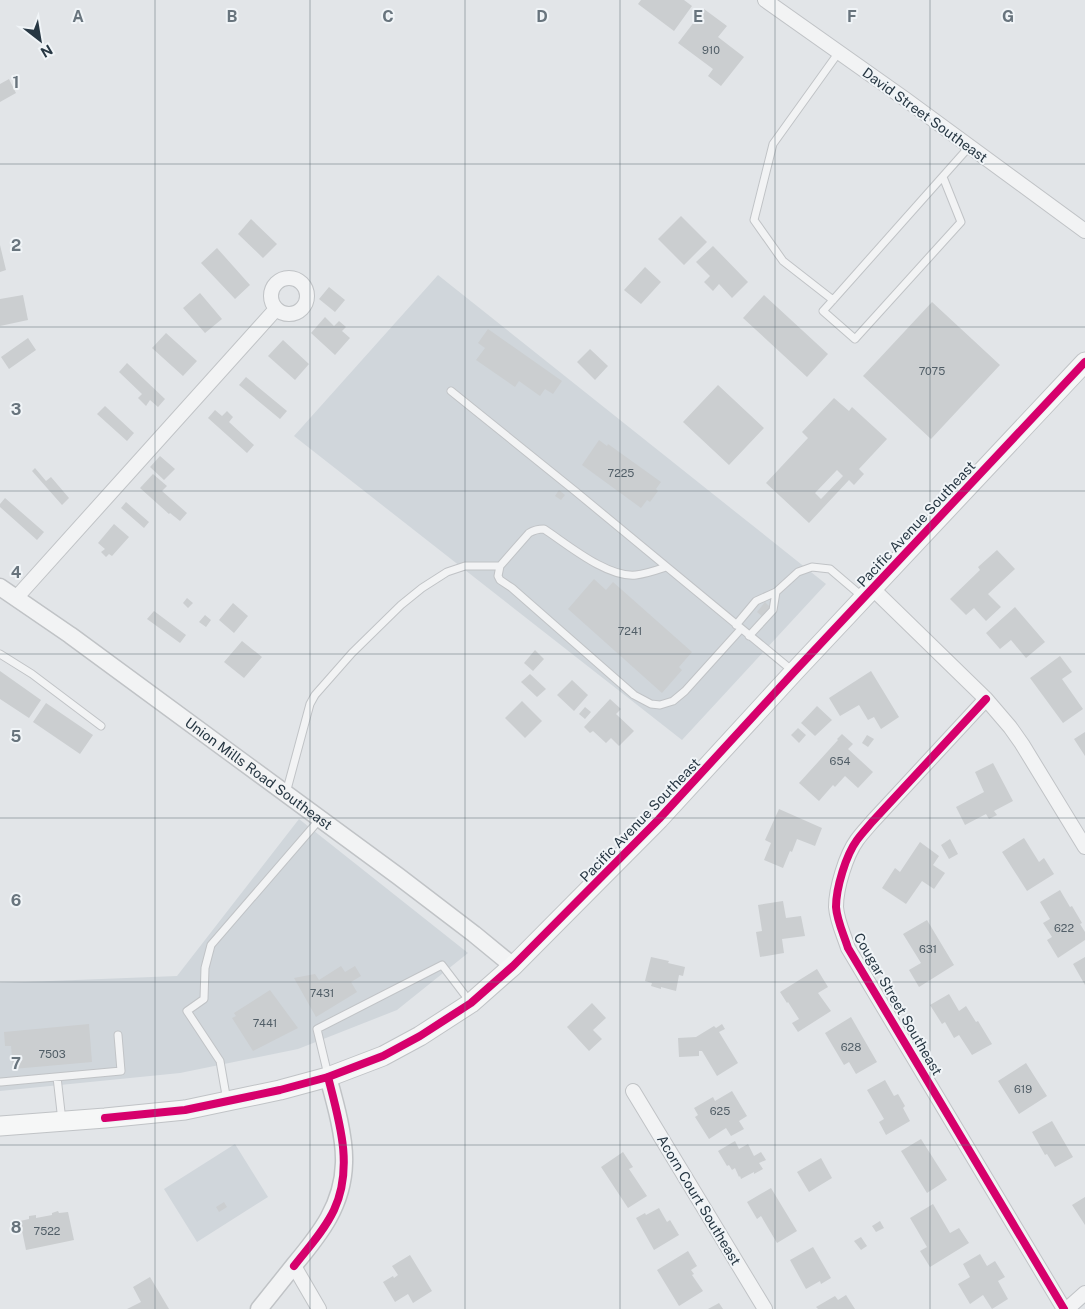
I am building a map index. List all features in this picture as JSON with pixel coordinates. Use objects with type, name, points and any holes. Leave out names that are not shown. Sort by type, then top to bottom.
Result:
[{"type":"main road","name":"Pacific Avenue Southeast","points":[[0,1126],[185,1110],[280,1090],[328,1077],[383,1056],[420,1036],[471,1003],[513,966],[659,819],[1085,362]]},
{"type":"street","name":"David Street Southeast","points":[[765,0],[905,99],[1085,231]]},
{"type":"street","points":[[16,598],[276,309]]},
{"type":"street","name":"Union Mills Road Southeast","points":[[0,586],[321,819],[474,934],[513,966]]},
{"type":"street","points":[[868,593],[986,699],[1010,727],[1085,847]]},
{"type":"street","name":"Cougar Street Southeast","points":[[986,699],[856,841],[848,856],[839,883],[836,906],[839,922],[848,948],[1066,1309]]},
{"type":"street","points":[[259,1309],[319,1236],[334,1209],[342,1184],[345,1162],[342,1136],[328,1077]]},
{"type":"street","name":"Acorn Court Southeast","points":[[633,1091],[765,1309]]},
{"type":"street","points":[[294,1266],[320,1309]]},
{"type":"street","points":[[1066,1309],[1085,1293]]},
{"type":"lane","points":[[833,300],[783,261],[754,220],[773,144],[839,52]]},
{"type":"lane","points":[[943,177],[961,222],[855,339],[823,311],[969,147]]},
{"type":"lane","points":[[451,391],[794,672]]},
{"type":"lane","points":[[666,567],[637,575],[615,572],[578,553],[544,529],[535,529],[529,532],[500,566],[498,576],[500,580],[512,588],[634,695],[651,704],[660,705],[667,704],[679,696],[739,627],[756,601],[776,592],[798,572],[812,567],[830,569],[868,593]]},
{"type":"lane","points":[[286,794],[310,704],[315,695],[352,654],[401,605],[422,588],[447,572],[465,566],[500,566]]},
{"type":"lane","points":[[749,636],[773,610],[776,592]]},
{"type":"lane","points":[[0,654],[32,674],[102,726]]},
{"type":"lane","points":[[228,1102],[220,1061],[188,1011],[204,999],[205,968],[211,946],[321,819]]},
{"type":"lane","points":[[328,1077],[318,1029],[362,1006],[442,965],[471,1003]]},
{"type":"lane","points":[[0,1082],[121,1071],[118,1035]]},
{"type":"lane","points":[[57,1077],[62,1121]]},
{"type":"shaded area","points":[[438,275],[826,584],[682,740],[294,436]]},
{"type":"shaded area","points":[[299,819],[468,953],[397,1010],[298,1049],[180,1073],[0,1091],[0,983],[177,976]]},
{"type":"shaded area","points":[[235,1144],[268,1197],[197,1242],[164,1189]]},
{"type":"building","points":[[641,0],[684,0],[692,6],[674,31],[638,4]]},
{"type":"building","points":[[704,9],[727,26],[718,37],[744,57],[721,86],[708,76],[713,69],[678,43]]},
{"type":"building","points":[[9,79],[16,93],[0,102],[0,84]]},
{"type":"building","points":[[681,216],[707,242],[684,265],[658,239]]},
{"type":"building","points":[[251,219],[277,244],[263,258],[238,234]]},
{"type":"building","points":[[0,245],[6,270],[0,272]]},
{"type":"building","points":[[713,246],[748,282],[732,298],[719,284],[713,291],[704,282],[710,276],[696,262]]},
{"type":"building","points":[[217,248],[250,285],[235,299],[201,263]]},
{"type":"building","points":[[645,267],[661,282],[641,304],[624,290]]},
{"type":"building","points":[[329,287],[345,300],[335,312],[319,299]]},
{"type":"building","points":[[200,293],[222,319],[205,333],[183,308]]},
{"type":"building","points":[[23,295],[28,320],[0,326],[0,299]]},
{"type":"building","points":[[764,295],[828,354],[807,377],[743,318]]},
{"type":"building","points":[[932,302],[1000,365],[931,439],[863,376]]},
{"type":"building","points":[[325,317],[334,326],[339,321],[346,327],[342,331],[350,338],[335,355],[311,333]]},
{"type":"building","points":[[488,329],[562,381],[553,394],[545,389],[540,396],[519,381],[515,387],[476,360],[485,348],[478,343]]},
{"type":"building","points":[[166,333],[197,361],[183,376],[152,348]]},
{"type":"building","points":[[28,338],[36,350],[9,369],[1,357]]},
{"type":"building","points":[[283,340],[309,364],[295,380],[268,356]]},
{"type":"building","points":[[590,349],[608,366],[595,380],[577,362]]},
{"type":"building","points":[[127,363],[165,399],[158,407],[150,400],[146,406],[138,398],[142,394],[119,372]]},
{"type":"building","points":[[246,377],[287,411],[280,419],[239,385]]},
{"type":"building","points":[[718,385],[764,428],[729,465],[683,422]]},
{"type":"building","points":[[834,398],[849,411],[852,407],[887,439],[859,469],[864,474],[854,485],[849,480],[809,523],[766,483],[808,438],[802,432]],"holes":[[[837,470],[843,476],[821,499],[815,493]]]},
{"type":"building","points":[[105,406],[134,433],[127,441],[97,414]]},
{"type":"building","points":[[215,410],[222,416],[227,411],[233,417],[229,422],[254,445],[247,453],[208,418]]},
{"type":"building","points":[[599,440],[607,446],[608,444],[661,482],[656,489],[658,491],[650,502],[647,500],[641,508],[582,465]]},
{"type":"building","points":[[160,456],[175,469],[164,480],[150,467]]},
{"type":"building","points":[[35,468],[46,481],[51,477],[69,498],[62,505],[32,471]]},
{"type":"building","points":[[153,474],[167,486],[162,491],[187,513],[180,521],[169,514],[140,488]]},
{"type":"building","points":[[559,490],[565,495],[561,500],[555,496]]},
{"type":"building","points":[[5,498],[44,532],[37,540],[0,507]]},
{"type":"building","points":[[126,502],[149,522],[144,528],[121,508]]},
{"type":"building","points":[[114,524],[129,537],[112,556],[109,554],[106,557],[101,552],[105,549],[98,543]]},
{"type":"building","points":[[997,550],[1015,569],[988,594],[1001,607],[986,621],[974,608],[966,615],[950,599],[980,570],[978,567]]},
{"type":"building","points":[[594,579],[606,590],[613,582],[692,652],[679,667],[682,670],[662,693],[568,609]]},
{"type":"building","points":[[187,598],[193,603],[188,608],[183,603]]},
{"type":"building","points":[[765,602],[771,608],[764,618],[757,612]]},
{"type":"building","points":[[233,603],[248,616],[234,633],[219,620]]},
{"type":"building","points":[[1015,607],[1045,642],[1026,658],[1011,640],[1000,649],[986,633]]},
{"type":"building","points":[[154,611],[186,635],[180,643],[147,619]]},
{"type":"building","points":[[205,615],[211,620],[206,627],[199,622]]},
{"type":"building","points":[[242,641],[262,657],[244,678],[224,662]]},
{"type":"building","points":[[535,650],[544,659],[533,671],[524,663]]},
{"type":"building","points":[[1060,656],[1072,672],[1062,679],[1083,709],[1063,723],[1030,678]]},
{"type":"building","points":[[0,671],[41,700],[29,718],[0,699]]},
{"type":"building","points":[[871,671],[899,717],[881,729],[874,717],[868,720],[859,705],[840,716],[829,698]]},
{"type":"building","points":[[530,674],[546,689],[537,697],[521,682]]},
{"type":"building","points":[[572,680],[588,695],[574,711],[557,695]]},
{"type":"building","points":[[610,699],[621,709],[616,714],[634,731],[619,746],[611,738],[606,743],[593,731],[590,733],[584,727]]},
{"type":"building","points":[[522,701],[542,721],[525,738],[505,718]]},
{"type":"building","points":[[46,703],[93,735],[80,754],[33,722]]},
{"type":"building","points":[[817,706],[832,720],[815,736],[801,723]]},
{"type":"building","points":[[585,707],[591,712],[585,719],[579,714]]},
{"type":"building","points":[[798,728],[806,735],[799,743],[791,735]]},
{"type":"building","points":[[1085,732],[1085,756],[1074,739]]},
{"type":"building","points":[[842,734],[853,744],[848,749],[873,772],[858,788],[845,776],[835,787],[833,785],[819,801],[799,783]]},
{"type":"building","points":[[867,735],[874,739],[868,747],[862,743]]},
{"type":"building","points":[[993,763],[1013,801],[994,811],[997,815],[989,819],[986,814],[965,825],[956,807],[984,792],[975,772]]},
{"type":"building","points":[[779,809],[822,828],[815,846],[797,839],[783,868],[764,860],[771,843],[765,840]]},
{"type":"building","points":[[1024,838],[1039,862],[1044,858],[1054,874],[1027,891],[1002,852]]},
{"type":"building","points":[[950,839],[958,854],[949,859],[941,845]]},
{"type":"building","points":[[920,842],[939,856],[933,865],[945,873],[934,889],[922,881],[906,904],[882,888],[895,868],[900,872]]},
{"type":"building","points":[[1060,890],[1082,923],[1080,924],[1085,932],[1085,940],[1058,958],[1047,940],[1052,937],[1043,923],[1050,919],[1040,902]]},
{"type":"building","points":[[783,901],[786,918],[801,916],[805,936],[782,939],[784,953],[760,957],[756,932],[762,931],[758,905]]},
{"type":"building","points":[[927,920],[954,965],[919,987],[909,970],[921,963],[903,934]]},
{"type":"building","points":[[651,957],[685,967],[683,976],[679,975],[676,991],[651,986],[652,983],[645,981]]},
{"type":"building","points":[[1085,957],[1085,985],[1073,964]]},
{"type":"building","points":[[341,966],[345,972],[355,966],[361,976],[351,982],[357,992],[316,1017],[294,978],[315,974],[319,980]]},
{"type":"building","points":[[817,969],[828,987],[818,993],[831,1011],[798,1032],[792,1023],[799,1019],[780,992]]},
{"type":"building","points":[[270,990],[298,1028],[253,1051],[232,1018],[236,1016],[234,1013]]},
{"type":"building","points":[[949,994],[959,1011],[966,1006],[992,1044],[972,1055],[959,1035],[954,1038],[945,1022],[942,1024],[930,1005]]},
{"type":"building","points":[[592,1003],[606,1018],[593,1030],[602,1039],[589,1051],[567,1027]]},
{"type":"building","points":[[851,1017],[877,1062],[856,1074],[849,1062],[844,1065],[825,1033]]},
{"type":"building","points":[[89,1024],[92,1062],[13,1069],[11,1046],[5,1046],[4,1032]]},
{"type":"building","points":[[722,1024],[725,1029],[719,1032],[738,1063],[717,1076],[702,1051],[699,1051],[699,1056],[679,1057],[678,1038],[696,1037],[714,1026],[716,1028]]},
{"type":"building","points":[[1026,1063],[1047,1096],[1019,1114],[998,1081]]},
{"type":"building","points":[[885,1080],[894,1096],[898,1094],[905,1106],[903,1108],[910,1121],[886,1135],[879,1122],[884,1119],[867,1090]]},
{"type":"building","points":[[732,1091],[747,1116],[739,1121],[744,1129],[731,1136],[726,1128],[709,1139],[695,1117],[698,1115],[694,1108],[713,1097],[715,1101]]},
{"type":"building","points":[[1052,1121],[1073,1157],[1055,1167],[1047,1154],[1045,1155],[1032,1132]]},
{"type":"building","points":[[921,1139],[947,1180],[927,1193],[901,1151]]},
{"type":"building","points":[[735,1141],[739,1149],[748,1144],[754,1156],[761,1152],[766,1160],[759,1163],[763,1169],[741,1179],[735,1168],[732,1170],[729,1165],[727,1166],[718,1151]]},
{"type":"building","points":[[623,1152],[633,1167],[629,1169],[647,1196],[628,1208],[601,1167]]},
{"type":"building","points":[[821,1158],[832,1178],[809,1192],[797,1172]]},
{"type":"building","points":[[771,1188],[797,1231],[777,1243],[761,1216],[757,1219],[747,1202]]},
{"type":"building","points":[[1085,1197],[1085,1225],[1072,1205]]},
{"type":"building","points":[[224,1202],[227,1207],[219,1212],[216,1207]]},
{"type":"building","points":[[933,1204],[950,1233],[959,1228],[969,1243],[930,1267],[920,1251],[927,1247],[910,1218]]},
{"type":"building","points":[[659,1208],[667,1222],[670,1220],[679,1235],[654,1250],[636,1218]]},
{"type":"building","points":[[58,1211],[59,1213],[68,1212],[74,1240],[26,1250],[20,1221],[29,1219],[29,1216],[36,1215],[36,1218],[52,1215],[52,1213]]},
{"type":"building","points":[[880,1221],[884,1228],[876,1232],[872,1226]]},
{"type":"building","points":[[861,1237],[867,1246],[861,1250],[854,1241]]},
{"type":"building","points":[[813,1247],[831,1278],[821,1284],[820,1281],[806,1289],[790,1260]]},
{"type":"building","points":[[688,1251],[697,1266],[691,1270],[694,1274],[692,1275],[703,1291],[679,1306],[657,1270]]},
{"type":"building","points":[[980,1254],[987,1266],[995,1261],[1005,1277],[998,1281],[1008,1299],[992,1309],[983,1295],[970,1304],[958,1284],[970,1277],[963,1264]]},
{"type":"building","points":[[410,1255],[432,1291],[413,1303],[408,1294],[395,1302],[383,1282],[398,1275],[392,1266]]},
{"type":"building","points":[[150,1277],[169,1309],[127,1309],[141,1302],[133,1287]]},
{"type":"building","points":[[846,1295],[855,1309],[818,1309],[816,1307],[835,1296],[838,1300]]},
{"type":"building","points":[[719,1303],[723,1309],[708,1309]]},
{"type":"cycle path","points":[[105,1118],[185,1110],[280,1090],[328,1077],[383,1056],[420,1036],[471,1003],[513,966],[659,819],[1085,362]]},
{"type":"cycle path","points":[[986,699],[857,840],[842,872],[836,907],[839,923],[848,948],[1064,1309]]},
{"type":"cycle path","points":[[294,1266],[326,1225],[340,1194],[343,1177],[343,1144],[328,1077]]}]
